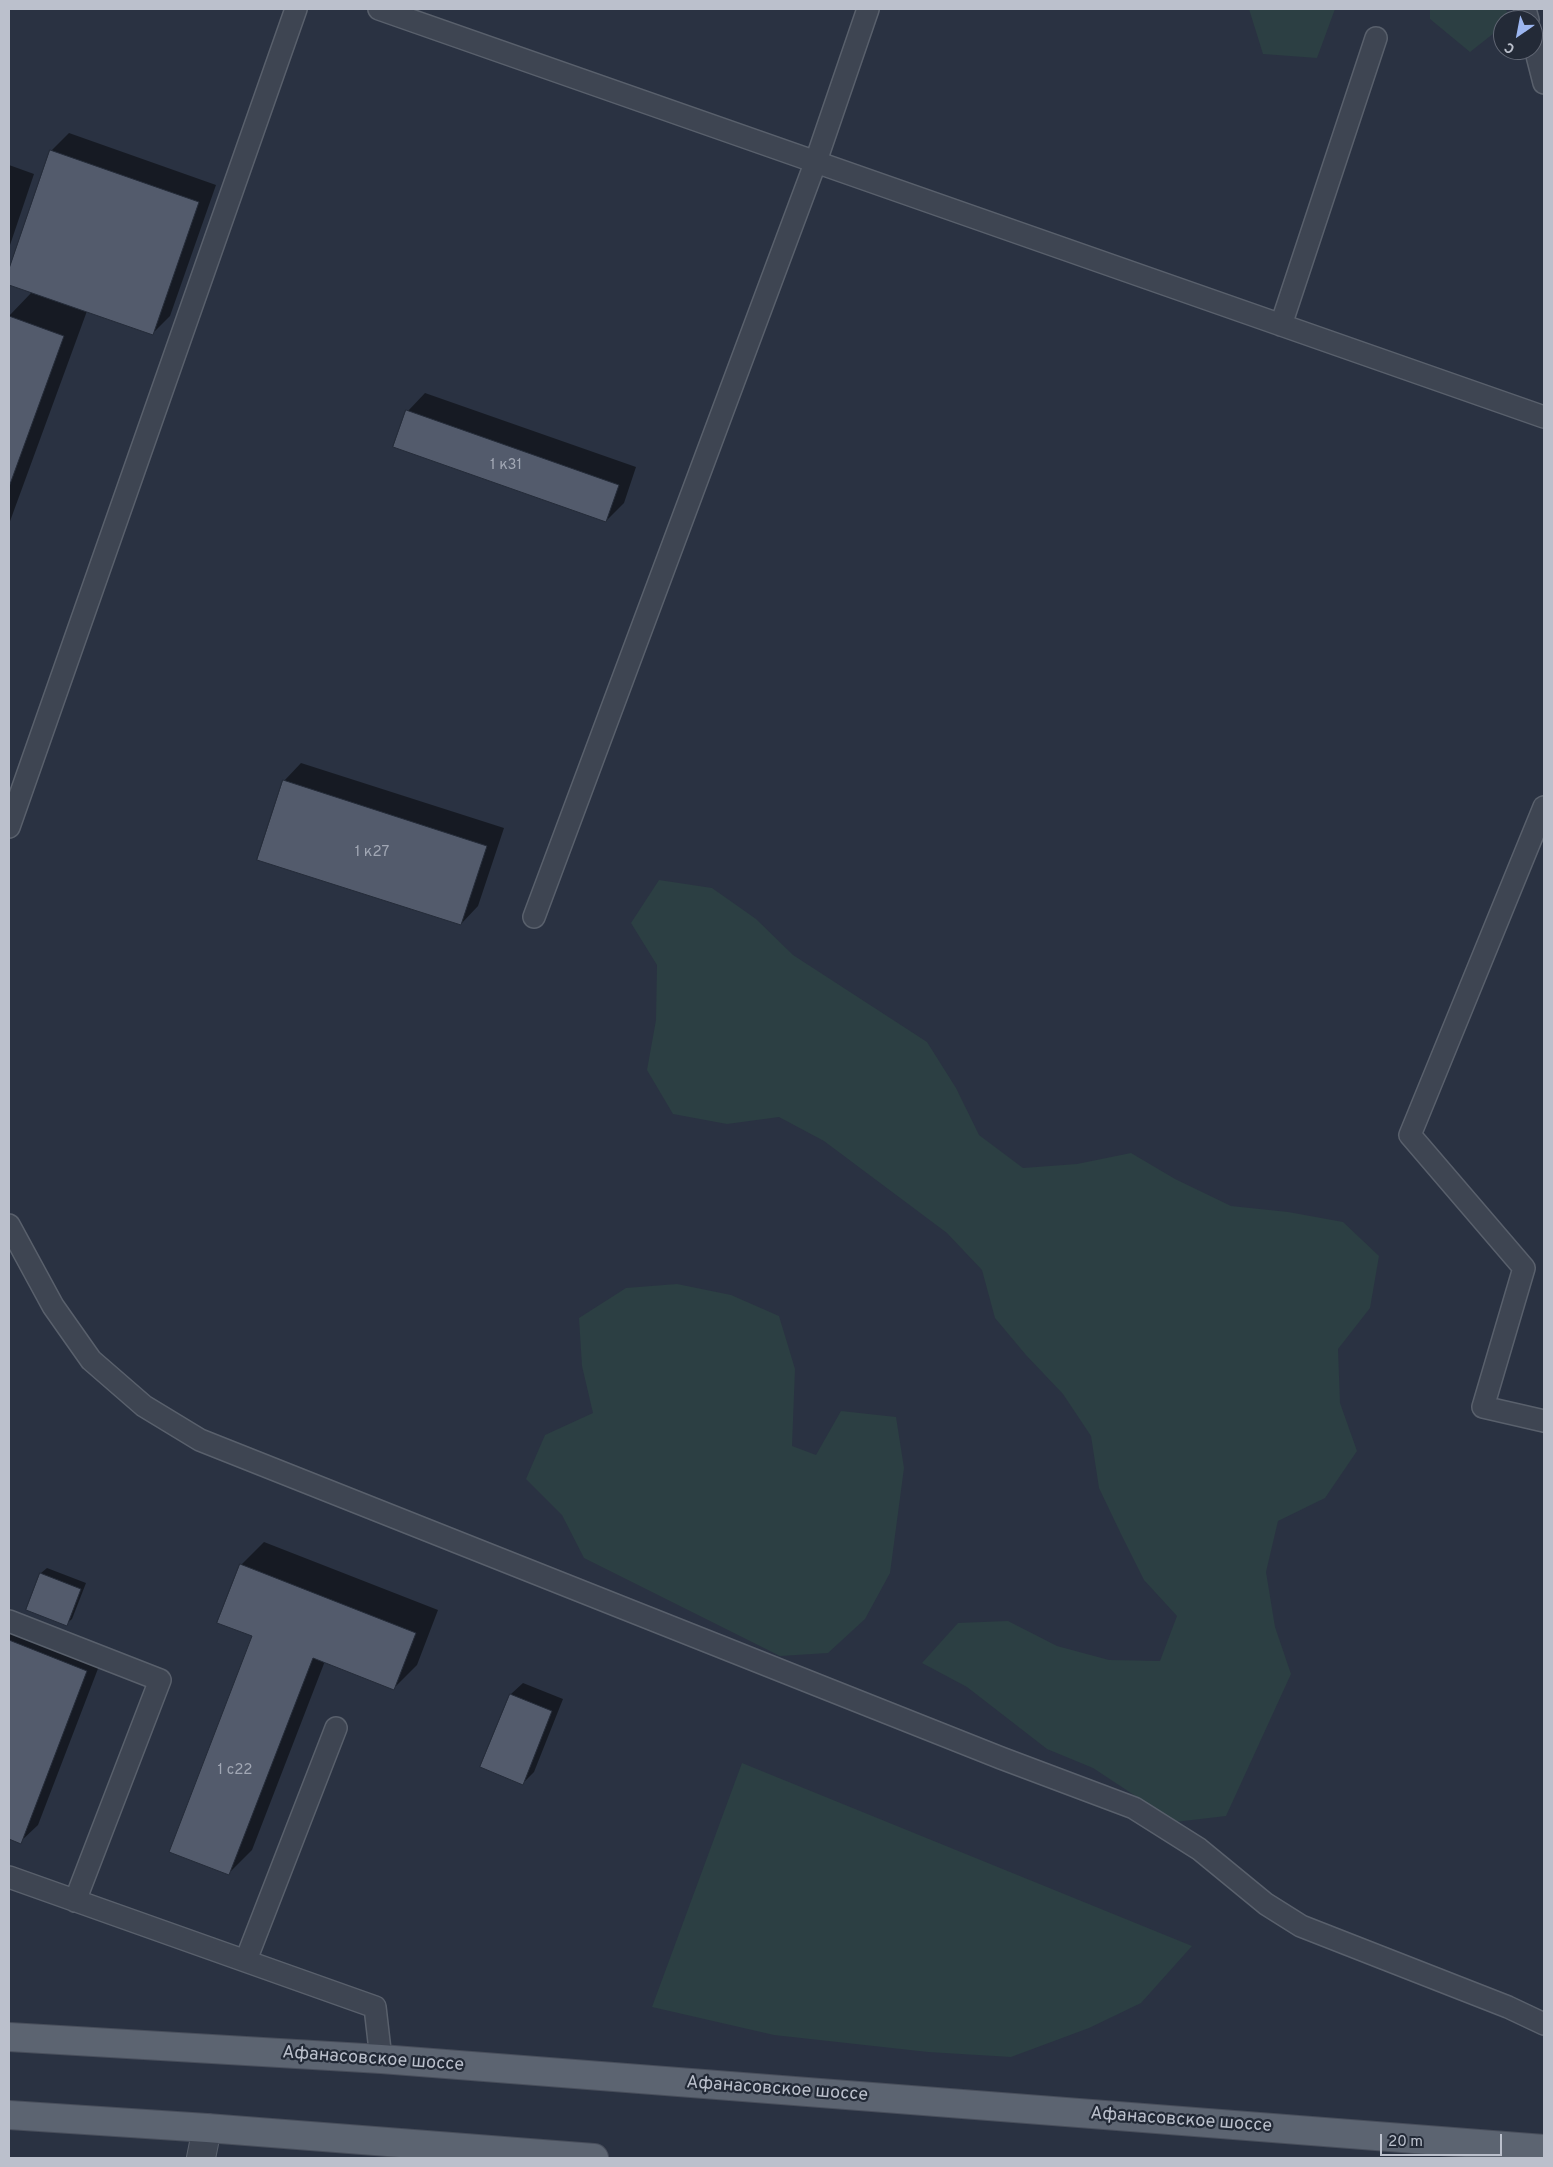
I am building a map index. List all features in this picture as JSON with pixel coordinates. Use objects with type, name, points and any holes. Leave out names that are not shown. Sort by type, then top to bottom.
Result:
[{"type":"main road","name":"Афанасовское шоссе","points":[[9,2037],[381,2059],[1544,2148]]},
{"type":"main road","points":[[9,2115],[208,2128],[594,2158]]},
{"type":"street","points":[[201,2158],[208,2128]]},
{"type":"lane","points":[[9,827],[296,9]]},
{"type":"lane","points":[[379,9],[1544,417]]},
{"type":"lane","points":[[534,918],[816,161],[868,9]]},
{"type":"lane","points":[[1281,325],[1376,38]]},
{"type":"lane","points":[[1538,60],[1544,84]]},
{"type":"lane","points":[[1544,807],[1410,1136],[1524,1268],[1483,1407],[1544,1421]]},
{"type":"lane","points":[[9,1225],[53,1306],[91,1360],[144,1406],[200,1440],[991,1754],[1134,1808],[1199,1849],[1266,1904],[1301,1926],[1508,2007],[1544,2024]]},
{"type":"lane","points":[[9,1621],[160,1680],[75,1901]]},
{"type":"lane","points":[[246,1960],[336,1728]]},
{"type":"lane","points":[[9,1877],[375,2007],[381,2059]]},
{"type":"green space","points":[[1249,9],[1335,9],[1317,58],[1263,54]]},
{"type":"green space","points":[[1430,9],[1506,10],[1493,10],[1493,34],[1470,52],[1430,19]]},
{"type":"green space","points":[[659,880],[712,888],[756,919],[793,955],[927,1042],[956,1088],[979,1135],[1023,1168],[1077,1164],[1131,1153],[1175,1179],[1231,1206],[1288,1212],[1343,1222],[1379,1256],[1370,1308],[1338,1349],[1340,1403],[1357,1451],[1325,1498],[1278,1521],[1266,1572],[1275,1627],[1291,1674],[1226,1816],[1175,1822],[1093,1768],[1047,1749],[967,1687],[922,1663],[958,1623],[1008,1621],[1057,1646],[1109,1660],[1160,1661],[1177,1616],[1144,1580],[1099,1488],[1091,1436],[1063,1394],[1026,1355],[995,1318],[982,1270],[947,1233],[824,1141],[779,1117],[727,1124],[673,1114],[647,1070],[656,1020],[657,965],[631,923]]},
{"type":"green space","points":[[677,1284],[731,1295],[779,1316],[795,1369],[792,1446],[816,1455],[841,1411],[896,1417],[904,1468],[890,1573],[865,1619],[828,1653],[780,1656],[584,1558],[562,1515],[526,1479],[545,1435],[593,1413],[582,1366],[579,1318],[626,1288]]},
{"type":"green space","points":[[742,1763],[1192,1946],[1141,2003],[1089,2028],[1011,2057],[928,2052],[774,2035],[652,2007]]},
{"type":"building","points":[[50,150],[199,202],[153,335],[9,285],[9,269]]},
{"type":"building","points":[[9,316],[64,336],[9,487]]},
{"type":"building","points":[[406,410],[619,485],[606,522],[393,447]]},
{"type":"building","points":[[283,780],[487,846],[461,925],[257,860]]},
{"type":"building","points":[[240,1564],[416,1633],[394,1690],[313,1658],[229,1875],[169,1852],[252,1636],[217,1623]]},
{"type":"building","points":[[40,1573],[81,1589],[67,1626],[26,1610]]},
{"type":"building","points":[[9,1640],[87,1671],[21,1844],[9,1839]]},
{"type":"building","points":[[510,1694],[552,1711],[523,1785],[480,1767]]}]
